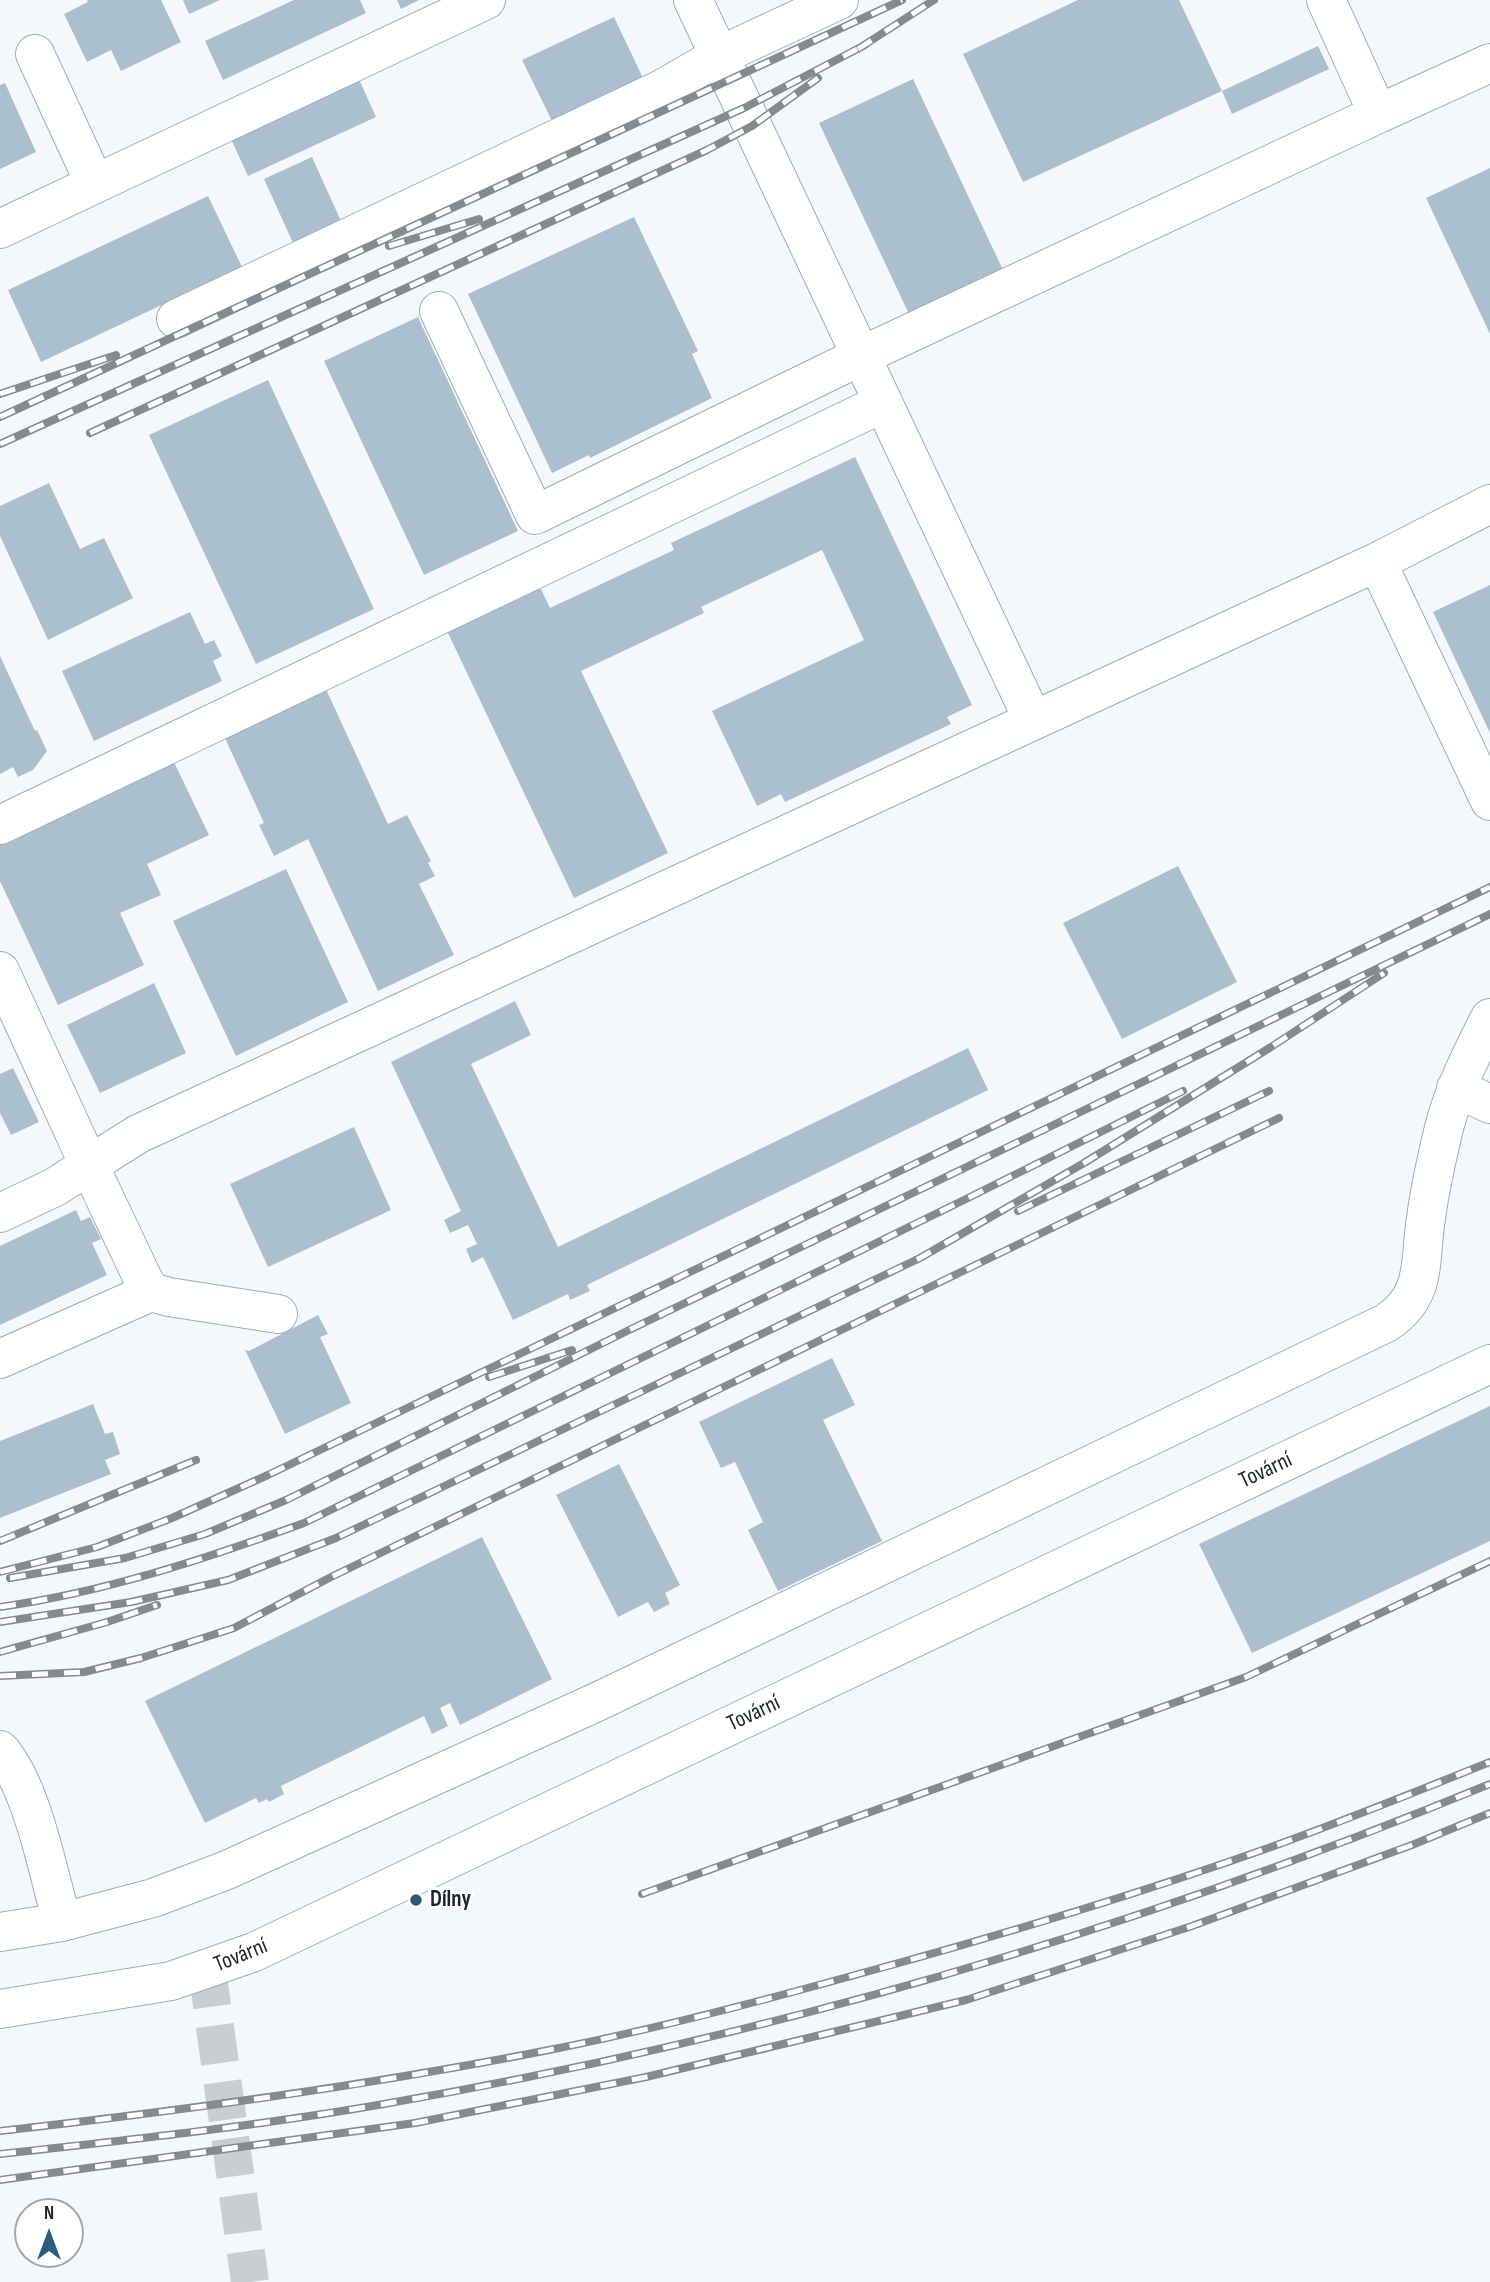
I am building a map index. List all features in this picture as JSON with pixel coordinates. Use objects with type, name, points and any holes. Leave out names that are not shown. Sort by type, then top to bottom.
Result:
[{"type":"street","points":[[0,229],[486,0]]},
{"type":"street","points":[[693,0],[1033,720]]},
{"type":"street","points":[[176,319],[662,89],[719,56],[839,0]]},
{"type":"street","points":[[1326,0],[1378,114]]},
{"type":"street","points":[[35,54],[95,184]]},
{"type":"street","points":[[439,311],[535,515],[861,356],[1490,63]]},
{"type":"street","points":[[0,825],[883,403]]},
{"type":"street","points":[[0,1213],[55,1187],[138,1133],[1377,562],[1490,505]]},
{"type":"street","points":[[1377,562],[1490,801]]},
{"type":"street","points":[[0,971],[151,1292]]},
{"type":"street","points":[[0,1932],[62,1922],[153,1898],[227,1870],[599,1701],[1386,1323],[1400,1314],[1408,1304],[1420,1276],[1425,1218],[1445,1126],[1473,1096],[1490,1018]]},
{"type":"street","points":[[0,1359],[151,1292],[278,1314]]},
{"type":"street","name":"Tovární","points":[[0,2009],[171,1981],[254,1952],[1490,1364]]},
{"type":"street","points":[[0,1750],[9,1760],[25,1792],[62,1922]]},
{"type":"building","points":[[87,0],[161,0],[181,42],[121,71],[111,50],[87,62],[64,14],[88,2]]},
{"type":"building","points":[[183,0],[220,0],[189,14]]},
{"type":"building","points":[[294,0],[360,0],[366,13],[223,80],[205,41]]},
{"type":"building","points":[[397,0],[419,0],[401,9]]},
{"type":"building","points":[[1078,0],[1179,0],[1222,91],[1023,182],[963,54]]},
{"type":"building","points":[[614,17],[643,78],[552,121],[522,60]]},
{"type":"building","points":[[1318,46],[1329,69],[1232,114],[1222,91]]},
{"type":"building","points":[[358,77],[376,117],[248,176],[230,137]]},
{"type":"building","points":[[913,79],[1003,270],[909,314],[819,123]]},
{"type":"building","points":[[5,83],[36,152],[0,169],[0,85]]},
{"type":"building","points":[[312,157],[341,221],[293,243],[264,179]]},
{"type":"building","points":[[1490,168],[1490,334],[1426,198]]},
{"type":"building","points":[[208,196],[242,267],[41,362],[8,290]]},
{"type":"building","points":[[634,217],[698,351],[692,354],[712,398],[590,458],[589,455],[552,473],[468,294]]},
{"type":"building","points":[[418,317],[518,531],[424,575],[324,361]]},
{"type":"building","points":[[268,380],[374,609],[256,664],[149,435]]},
{"type":"building","points":[[855,457],[972,705],[947,717],[951,724],[785,802],[781,794],[757,806],[712,711],[864,640],[822,550],[701,607],[704,613],[581,671],[668,853],[574,898],[447,631],[540,587],[550,608],[674,550],[671,543]]},
{"type":"building","points":[[49,483],[80,549],[104,538],[133,598],[48,640],[0,536],[0,506]]},
{"type":"building","points":[[1490,585],[1490,733],[1433,612]]},
{"type":"building","points":[[190,612],[205,644],[214,640],[222,656],[213,661],[222,681],[94,741],[62,671]]},
{"type":"building","points":[[0,656],[47,751],[33,770],[18,777],[13,767],[0,774]]},
{"type":"building","points":[[325,687],[388,824],[407,815],[431,861],[428,863],[435,876],[419,884],[454,955],[378,991],[308,839],[274,856],[259,825],[264,823],[224,736]]},
{"type":"building","points":[[173,760],[209,835],[147,864],[161,895],[120,913],[144,965],[58,1005],[0,881],[0,843]]},
{"type":"building","points":[[1178,866],[1237,982],[1122,1039],[1063,923]]},
{"type":"building","points":[[286,869],[348,1002],[236,1056],[173,921]]},
{"type":"building","points":[[154,983],[186,1053],[100,1093],[67,1025]]},
{"type":"building","points":[[515,1001],[531,1035],[471,1064],[558,1247],[968,1048],[988,1090],[587,1285],[590,1291],[570,1300],[568,1294],[513,1320],[483,1257],[472,1263],[466,1249],[477,1244],[468,1225],[450,1233],[444,1220],[461,1211],[391,1062]]},
{"type":"building","points":[[13,1068],[39,1122],[11,1135],[0,1113],[0,1074]]},
{"type":"building","points":[[354,1127],[391,1210],[268,1267],[230,1184]]},
{"type":"building","points":[[76,1210],[81,1221],[90,1217],[101,1239],[92,1243],[107,1275],[0,1325],[0,1246]]},
{"type":"building","points":[[318,1315],[328,1334],[320,1337],[351,1403],[285,1434],[245,1350],[249,1351]]},
{"type":"building","points":[[832,1358],[855,1405],[823,1420],[882,1541],[778,1591],[748,1530],[763,1522],[735,1462],[721,1468],[699,1422]]},
{"type":"building","points":[[93,1404],[105,1434],[113,1432],[120,1454],[105,1460],[111,1474],[0,1518],[0,1441]]},
{"type":"building","points":[[1490,1406],[1490,1541],[1252,1653],[1199,1544]]},
{"type":"building","points":[[619,1464],[680,1585],[665,1593],[670,1604],[654,1612],[648,1602],[618,1617],[556,1495]]},
{"type":"building","points":[[482,1537],[552,1679],[460,1725],[450,1703],[440,1708],[448,1726],[432,1734],[424,1716],[281,1786],[284,1794],[269,1802],[267,1799],[259,1803],[256,1798],[205,1823],[145,1701]]},
{"type":"tunnel","points":[[207,1969],[250,2282]]},
{"type":"railway","points":[[0,417],[902,0]]},
{"type":"railway","points":[[858,49],[934,0]]},
{"type":"railway","points":[[0,444],[744,108],[865,45]]},
{"type":"railway","points":[[90,433],[707,150],[752,126],[818,78]]},
{"type":"railway","points":[[389,246],[479,219]]},
{"type":"railway","points":[[0,394],[116,355]]},
{"type":"railway","points":[[0,1572],[97,1547],[172,1518],[268,1475],[1490,887]]},
{"type":"railway","points":[[10,1578],[125,1558],[205,1534],[286,1500],[625,1332],[1490,914]]},
{"type":"railway","points":[[0,1622],[131,1602],[228,1580],[336,1538],[920,1258],[1084,1163],[1384,973]]},
{"type":"railway","points":[[0,1607],[78,1593],[154,1573],[304,1523],[1183,1091]]},
{"type":"railway","points":[[1018,1211],[1269,1091]]},
{"type":"railway","points":[[0,1676],[84,1672],[141,1658],[234,1628],[331,1577],[1279,1118]]},
{"type":"railway","points":[[489,1377],[572,1350]]},
{"type":"railway","points":[[0,1541],[196,1460]]},
{"type":"railway","points":[[642,1894],[1246,1677],[1490,1561]]},
{"type":"railway","points":[[0,1652],[157,1605]]},
{"type":"railway","points":[[0,2131],[210,2105],[420,2074],[559,2048],[702,2016],[952,1948],[1168,1882],[1301,1836],[1490,1762]]},
{"type":"railway","points":[[0,2154],[240,2126],[384,2104],[525,2078],[806,2013],[1084,1932],[1356,1837],[1490,1784]]},
{"type":"railway","points":[[0,2180],[415,2123],[646,2077],[966,2000],[1192,1926],[1412,1845],[1490,1813]]},
{"type":"place","name":"Dílny","points":[[416,1900]]}]
